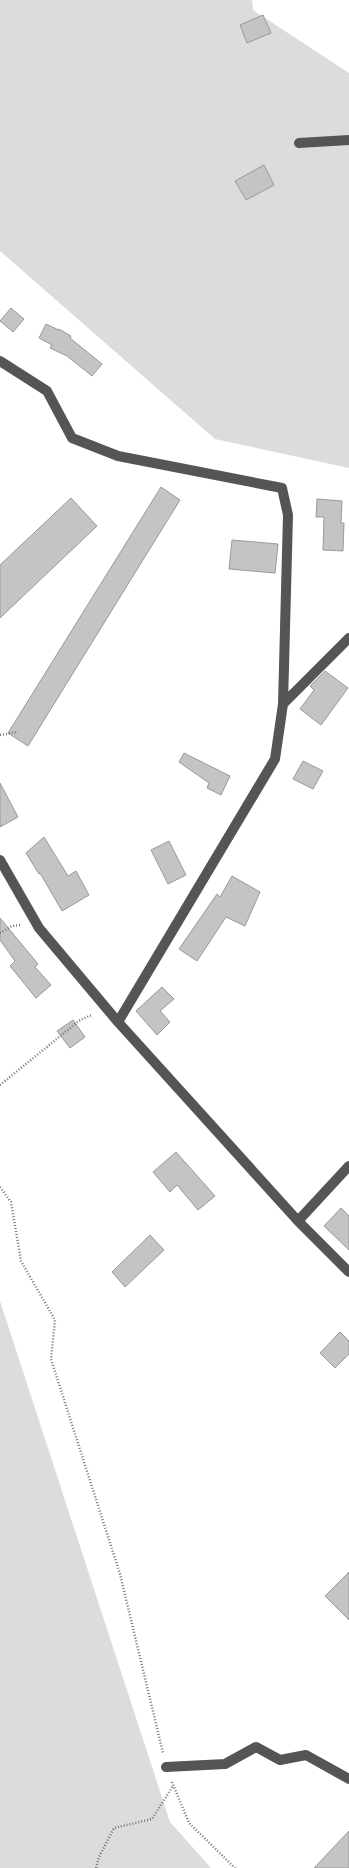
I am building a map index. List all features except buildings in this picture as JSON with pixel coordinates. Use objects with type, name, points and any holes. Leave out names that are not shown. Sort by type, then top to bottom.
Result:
[{"type":"street","points":[[299,143],[349,140]]},
{"type":"street","points":[[0,361],[48,391],[72,438],[118,456],[282,488],[288,515],[284,704],[274,759],[118,1022]]},
{"type":"street","points":[[284,704],[349,638]]},
{"type":"street","points":[[0,860],[39,928],[118,1022],[298,1222],[349,1272]]},
{"type":"street","points":[[298,1222],[349,1166]]},
{"type":"street","points":[[166,1767],[225,1764],[256,1747],[280,1760],[306,1755],[349,1779]]},
{"type":"path","points":[[0,735],[18,732]]},
{"type":"path","points":[[0,933],[12,926],[23,924],[33,917]]},
{"type":"path","points":[[0,1086],[80,1020],[107,1009]]},
{"type":"path","points":[[0,1187],[11,1202],[21,1261],[56,1320],[51,1359],[120,1574],[166,1767],[189,1823],[235,1868]]},
{"type":"path","points":[[96,1868],[100,1856],[114,1828],[152,1819],[174,1786]]},
{"type":"shaded area","points":[[0,0],[252,0],[253,10],[349,73],[349,468],[215,439],[0,251]]},
{"type":"shaded area","points":[[0,1301],[170,1822],[211,1868],[0,1868]]}]
